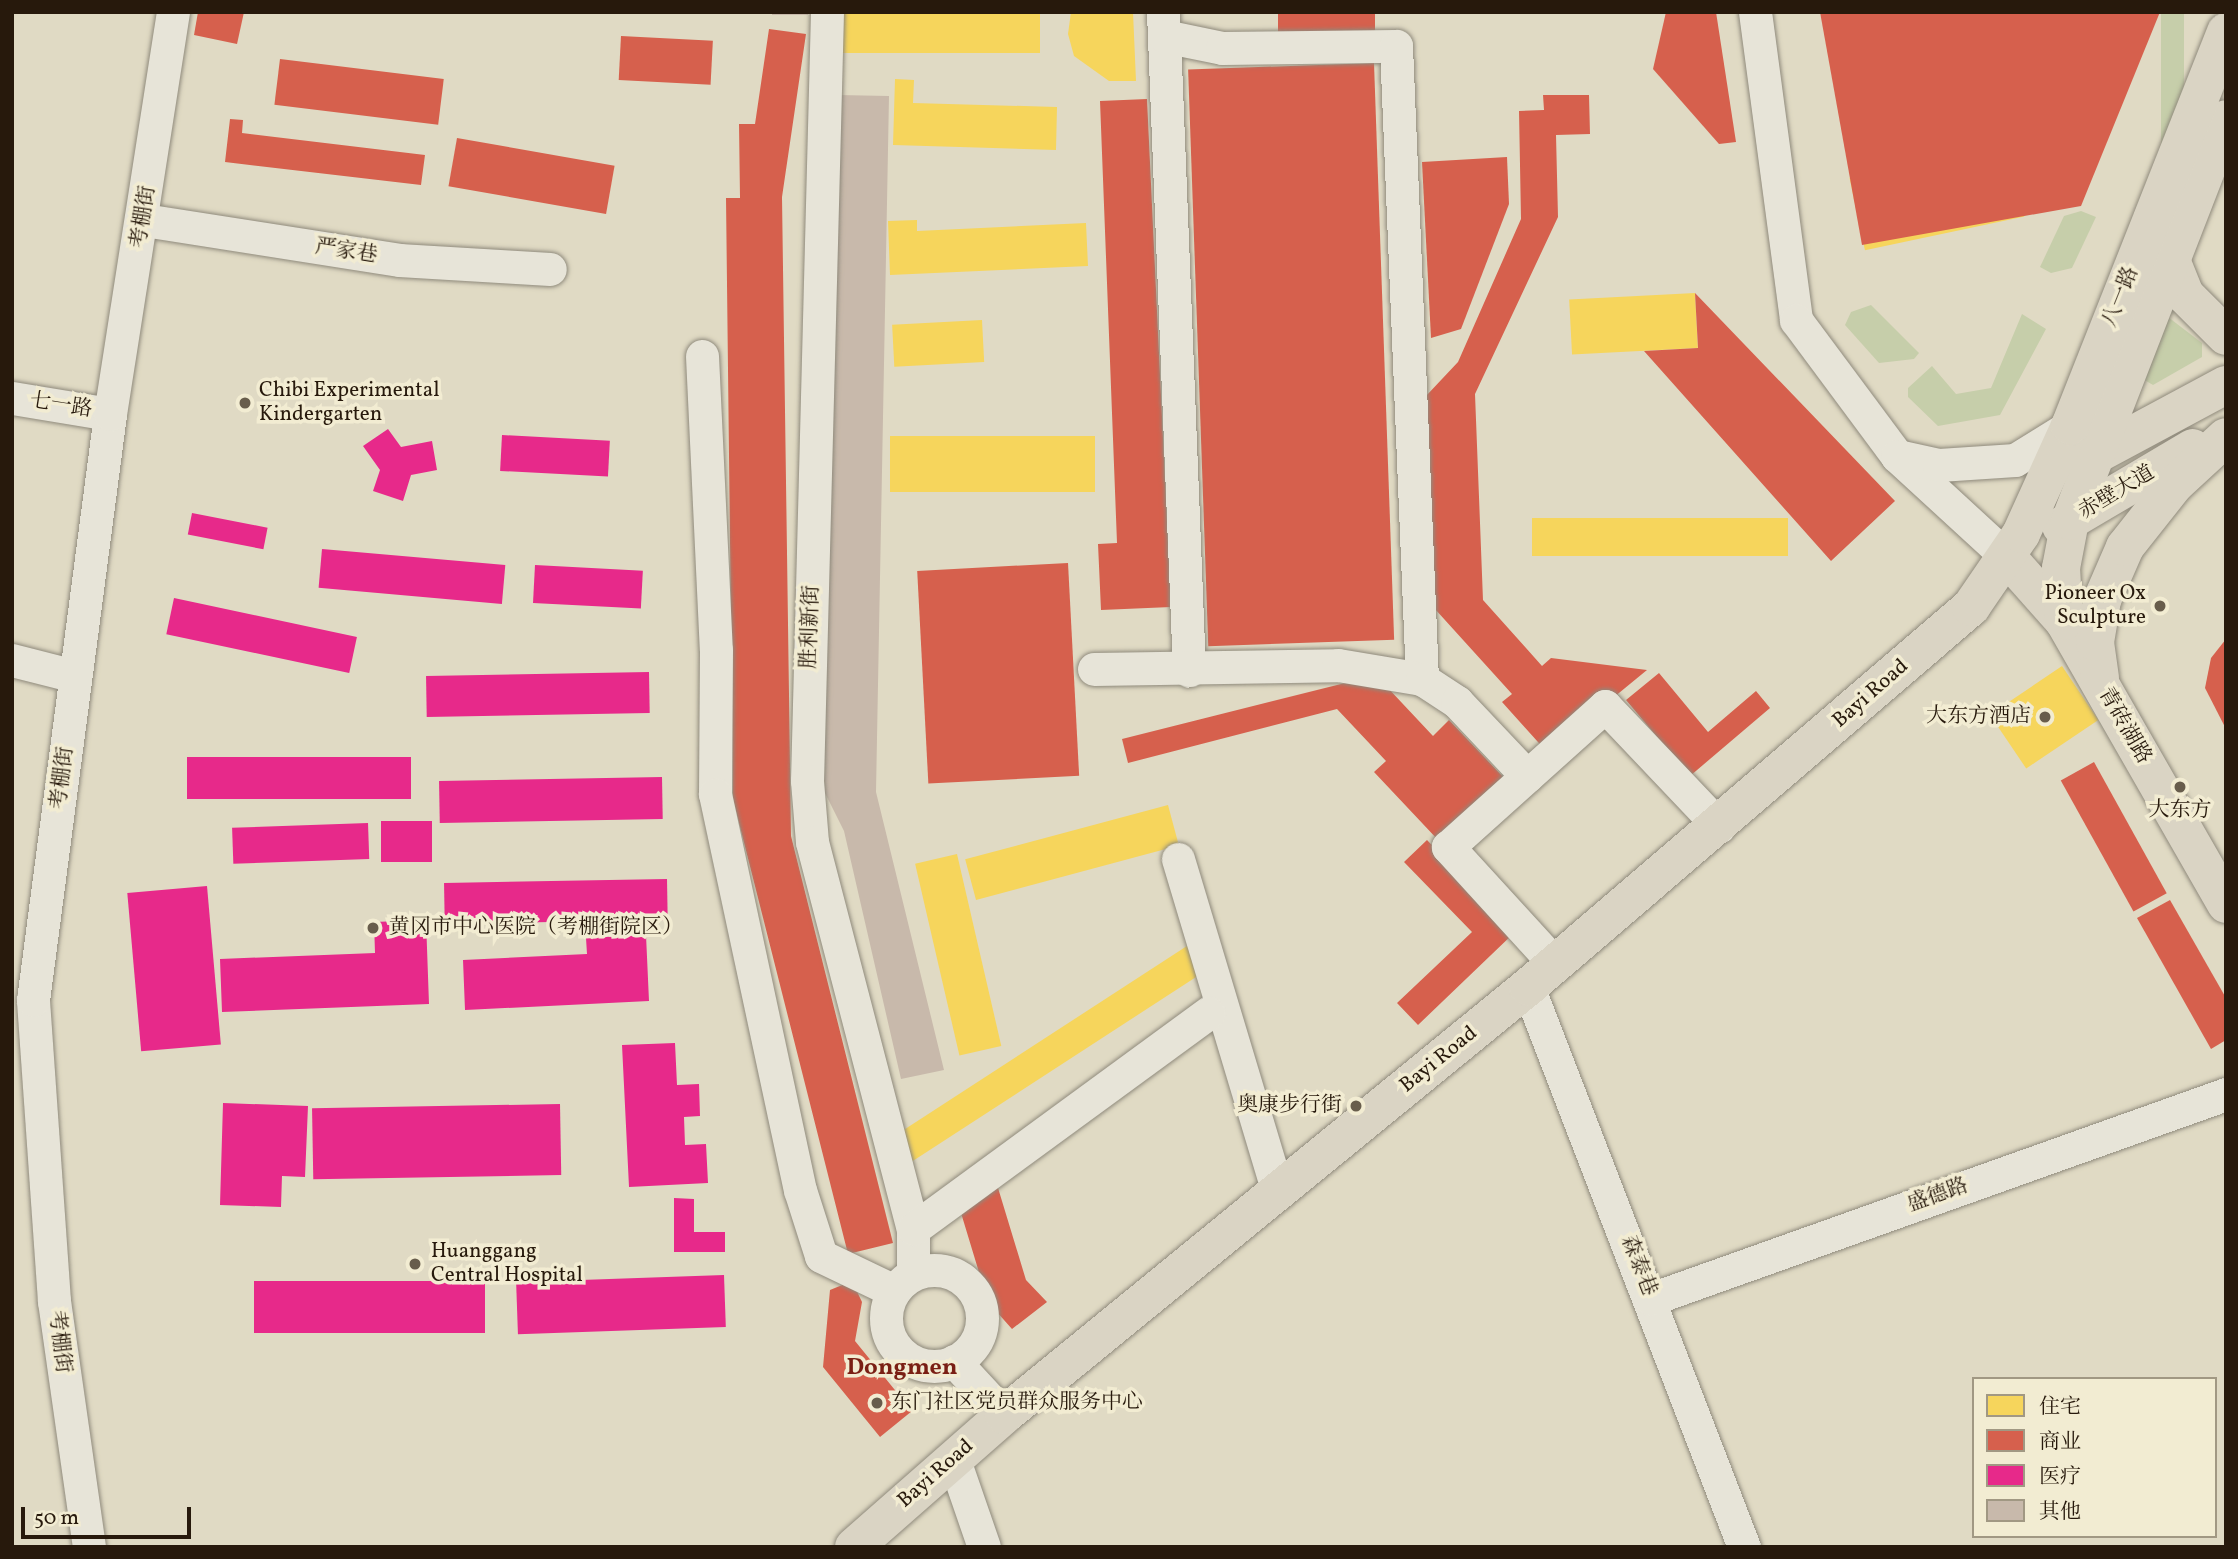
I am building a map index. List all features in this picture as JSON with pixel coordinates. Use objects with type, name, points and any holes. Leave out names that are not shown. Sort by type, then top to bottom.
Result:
[{"type":"main road","name":"八一路","points":[[2008,558],[2070,426],[2226,32]]},
{"type":"main road","name":"八一路","points":[[2064,621],[2061,568],[2070,521],[2169,255],[2226,119]]},
{"type":"main road","points":[[2169,255],[2185,295],[2226,337]]},
{"type":"main road","name":"赤壁大道","points":[[2045,481],[2226,385]]},
{"type":"main road","name":"赤壁大道","points":[[2008,558],[2226,429]]},
{"type":"main road","points":[[2101,687],[2095,642],[2102,600],[2125,547],[2175,484],[2226,438]]},
{"type":"main road","name":"青砖湖路","points":[[2008,558],[2064,621],[2226,904]]},
{"type":"main road","name":"Bayi Road","points":[[853,1547],[1004,1415],[1542,976],[1719,826],[1971,607],[2008,558]]},
{"type":"street","name":"考棚街","points":[[89,1547],[54,1301],[24,1043],[33,1000],[110,414],[144,220],[173,12]]},
{"type":"street","name":"胜利新街","points":[[827,12],[807,781],[811,842],[913,1229],[903,1282]]},
{"type":"street","points":[[1755,12],[1796,320],[1897,456],[2008,558]]},
{"type":"street","points":[[1189,670],[1164,24],[1222,48],[1396,46],[1422,679]]},
{"type":"street","name":"严家巷","points":[[144,220],[399,260],[550,269]]},
{"type":"street","points":[[702,356],[702,489],[715,794],[800,1190],[821,1256],[903,1282],[950,1272],[977,1297],[979,1333],[954,1361],[930,1366],[897,1349],[886,1326],[903,1282]]},
{"type":"street","name":"七一路","points":[[12,398],[110,414]]},
{"type":"street","points":[[1897,456],[1939,465],[2015,460],[2070,426]]},
{"type":"street","points":[[12,660],[75,676]]},
{"type":"street","points":[[1094,668],[1189,670],[1338,665],[1422,679],[1457,702],[1527,776]]},
{"type":"street","points":[[1542,976],[1448,847],[1605,706],[1719,826]]},
{"type":"street","points":[[1178,859],[1278,1192]]},
{"type":"street","name":"森泰巷","points":[[1542,976],[1651,1299],[1744,1547]]},
{"type":"street","points":[[913,1229],[1208,1013]]},
{"type":"street","name":"盛德路","points":[[1651,1299],[2226,1094]]},
{"type":"street","points":[[954,1361],[1004,1415]]},
{"type":"street","points":[[954,1460],[984,1547]]},
{"type":"green space","points":[[2161,12],[2184,12],[2184,177],[2161,177]]},
{"type":"green space","points":[[2081,211],[2096,217],[2072,268],[2051,273],[2040,267],[2064,216]]},
{"type":"green space","points":[[1871,305],[1919,353],[1914,359],[1879,363],[1845,325],[1851,312]]},
{"type":"green space","points":[[2022,314],[2046,329],[2000,415],[1938,426],[1908,397],[1908,388],[1932,366],[1956,394],[1991,388]]},
{"type":"green space","points":[[2168,317],[2202,343],[2202,357],[2153,385],[2136,375]]},
{"type":"building: 住宅","points":[[838,12],[1040,12],[1040,53],[838,53]]},
{"type":"building: 住宅","points":[[1071,12],[1133,12],[1136,81],[1109,81],[1074,56],[1068,34]]},
{"type":"building: 住宅","points":[[895,79],[914,80],[913,103],[1057,107],[1056,150],[893,145]]},
{"type":"building: 住宅","points":[[2009,144],[2024,216],[1865,250],[1850,178]]},
{"type":"building: 住宅","points":[[917,220],[917,231],[1086,223],[1088,266],[890,275],[888,221]]},
{"type":"building: 住宅","points":[[1695,293],[1698,348],[1572,355],[1569,300]]},
{"type":"building: 住宅","points":[[982,320],[984,362],[894,367],[892,325]]},
{"type":"building: 住宅","points":[[890,436],[1095,436],[1095,492],[890,492]]},
{"type":"building: 住宅","points":[[1532,518],[1788,518],[1788,556],[1532,556]]},
{"type":"building: 住宅","name":"大东方酒店","points":[[2062,666],[2098,720],[2026,769],[1990,715]]},
{"type":"building: 住宅","points":[[1168,805],[1179,846],[976,900],[965,859]]},
{"type":"building: 住宅","points":[[957,854],[1001,1046],[959,1056],[915,864]]},
{"type":"building: 住宅","points":[[1190,944],[1207,970],[907,1165],[890,1139]]},
{"type":"building: 商业","points":[[198,12],[244,12],[237,44],[194,35]]},
{"type":"building: 商业","points":[[1278,12],[1375,12],[1375,33],[1278,33]]},
{"type":"building: 商业","points":[[1666,12],[1716,12],[1736,142],[1719,144],[1653,69]]},
{"type":"building: 商业","points":[[1820,12],[2160,12],[2081,206],[1862,245]]},
{"type":"building: 商业","points":[[769,29],[806,34],[782,197],[791,836],[893,1243],[848,1254],[733,799],[726,198],[740,198],[739,124],[755,124]]},
{"type":"building: 商业","points":[[621,36],[713,41],[711,85],[619,80]]},
{"type":"building: 商业","points":[[280,59],[444,79],[438,125],[274,105]]},
{"type":"building: 商业","points":[[1374,63],[1394,640],[1208,646],[1188,69]]},
{"type":"building: 商业","points":[[1543,95],[1589,95],[1590,134],[1556,135],[1558,217],[1475,394],[1483,600],[1542,666],[1551,658],[1647,670],[1547,752],[1502,702],[1512,694],[1435,609],[1426,396],[1458,362],[1521,219],[1519,111],[1544,110]]},
{"type":"building: 商业","points":[[1147,99],[1171,607],[1101,610],[1098,544],[1117,543],[1100,101]]},
{"type":"building: 商业","points":[[230,119],[243,120],[242,133],[425,155],[421,185],[225,162]]},
{"type":"building: 商业","points":[[457,138],[615,166],[606,214],[448,186]]},
{"type":"building: 商业","points":[[1507,157],[1509,204],[1461,329],[1431,338],[1422,162]]},
{"type":"building: 商业","points":[[1695,293],[1895,501],[1831,561],[1644,351],[1698,348]]},
{"type":"building: 商业","points":[[1068,563],[1079,776],[928,784],[917,571]]},
{"type":"building: 商业","points":[[2226,639],[2226,729],[2205,688],[2211,658]]},
{"type":"building: 商业","points":[[1659,673],[1708,732],[1756,691],[1770,708],[1690,776],[1626,700]]},
{"type":"building: 商业","points":[[1369,677],[1387,687],[1433,736],[1449,720],[1506,780],[1439,841],[1374,772],[1386,761],[1337,709],[1128,763],[1122,739]]},
{"type":"building: 商业","points":[[2094,762],[2167,893],[2133,912],[2061,780]]},
{"type":"building: 商业","points":[[1427,840],[1515,932],[1418,1025],[1397,1003],[1472,932],[1404,862]]},
{"type":"building: 商业","points":[[2170,900],[2226,998],[2226,1040],[2211,1049],[2137,918]]},
{"type":"building: 商业","points":[[995,1178],[1026,1280],[1047,1302],[1012,1329],[988,1302],[958,1203]]},
{"type":"building: 商业","points":[[852,1281],[862,1302],[855,1341],[912,1411],[880,1437],[823,1367],[830,1290]]},
{"type":"building: 医疗","points":[[388,429],[401,447],[432,441],[437,470],[411,475],[403,501],[373,491],[380,470],[363,446]]},
{"type":"building: 医疗","points":[[502,435],[610,441],[608,477],[500,471]]},
{"type":"building: 医疗","points":[[192,513],[268,528],[263,549],[188,535]]},
{"type":"building: 医疗","points":[[322,549],[505,565],[502,604],[319,588]]},
{"type":"building: 医疗","points":[[535,565],[643,571],[641,609],[533,603]]},
{"type":"building: 医疗","points":[[174,598],[357,637],[349,673],[166,634]]},
{"type":"building: 医疗","points":[[649,672],[650,713],[427,717],[426,676]]},
{"type":"building: 医疗","points":[[187,757],[411,757],[411,799],[187,799]]},
{"type":"building: 医疗","points":[[662,777],[663,819],[440,823],[439,781]]},
{"type":"building: 医疗","points":[[381,821],[432,821],[432,862],[381,862]]},
{"type":"building: 医疗","points":[[368,823],[369,859],[233,864],[232,828]]},
{"type":"building: 医疗","points":[[667,879],[668,920],[445,924],[444,883]]},
{"type":"building: 医疗","points":[[207,886],[221,1044],[141,1051],[127,893]]},
{"type":"building: 医疗","points":[[426,920],[429,1004],[222,1012],[220,959],[375,953],[374,922]]},
{"type":"building: 医疗","points":[[646,935],[649,1001],[465,1010],[463,960],[587,954],[586,938]]},
{"type":"building: 医疗","points":[[675,1043],[677,1085],[699,1084],[700,1116],[684,1117],[685,1145],[706,1144],[708,1183],[629,1187],[622,1045]]},
{"type":"building: 医疗","points":[[223,1103],[308,1106],[305,1177],[282,1176],[281,1207],[220,1205]]},
{"type":"building: 医疗","points":[[560,1104],[561,1175],[313,1179],[312,1108]]},
{"type":"building: 医疗","points":[[674,1198],[694,1199],[694,1232],[725,1232],[725,1252],[674,1252]]},
{"type":"building: 医疗","points":[[724,1275],[726,1327],[518,1334],[516,1282]]},
{"type":"building: 医疗","points":[[254,1281],[485,1281],[485,1333],[254,1333]]},
{"type":"building: 其他","points":[[772,12],[808,12],[808,15],[772,15]]},
{"type":"building: 其他","points":[[838,95],[889,96],[876,792],[944,1070],[901,1079],[844,831],[824,791]]},
{"type":"place","name":"Chibi Experimental Kindergarten","points":[[245,403]]},
{"type":"place","name":"Pioneer Ox Sculpture","points":[[2160,606]]},
{"type":"place","name":"大东方酒店","points":[[2045,717]]},
{"type":"place","name":"大东方","points":[[2180,787]]},
{"type":"place","name":"黄冈市中心医院（考棚街院区）","points":[[373,928]]},
{"type":"place","name":"奥康步行街","points":[[1356,1106]]},
{"type":"place","name":"Huanggang Central Hospital","points":[[415,1264]]},
{"type":"place","name":"东门社区党员群众服务中心","points":[[877,1403]]},
{"type":"district","name":"Dongmen","points":[[902,1369]]}]
